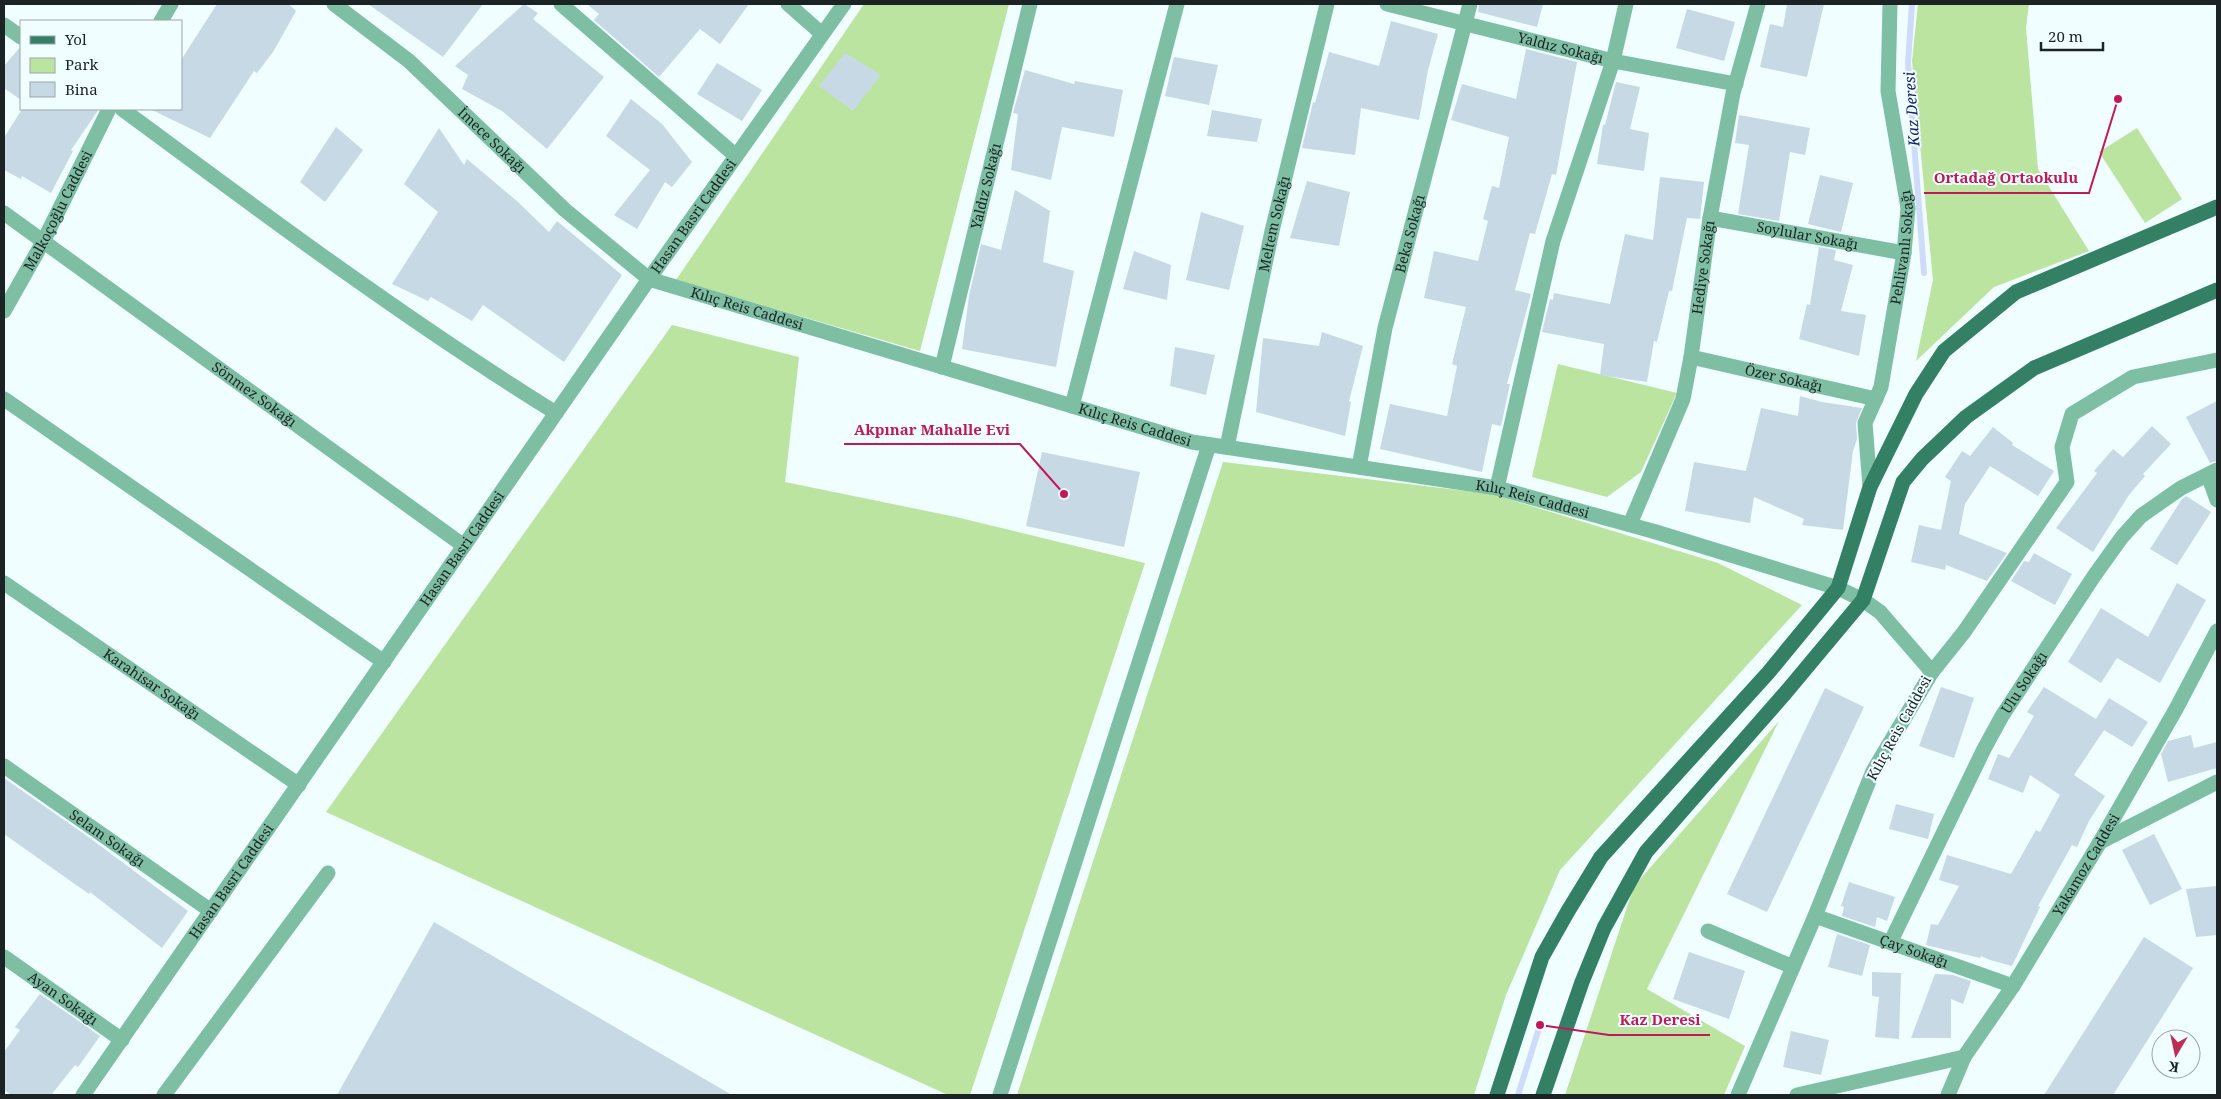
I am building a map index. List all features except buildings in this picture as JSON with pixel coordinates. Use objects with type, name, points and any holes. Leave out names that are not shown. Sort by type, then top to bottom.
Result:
[{"type":"main road","points":[[1497,1095],[1542,957],[1601,857],[1768,673],[1838,588],[1870,487],[1916,394],[1944,351],[2016,292],[2217,207]]},
{"type":"main road","points":[[1542,1095],[1582,982],[1604,928],[1646,852],[1787,691],[1863,600],[1903,482],[1922,459],[1966,417],[2034,368],[2217,290]]},
{"type":"street","points":[[162,20],[171,4]]},
{"type":"street","name":"İmece Sokağı","points":[[334,4],[409,61],[565,210],[649,279]]},
{"type":"street","points":[[561,4],[736,156]]},
{"type":"street","points":[[788,4],[822,34]]},
{"type":"street","name":"Hasan Basri Caddesi","points":[[83,1095],[649,279],[844,4]]},
{"type":"street","name":"Yaldız Sokağı","points":[[942,367],[1030,4]]},
{"type":"street","points":[[1072,406],[1178,4]]},
{"type":"street","name":"Meltem Sokağı","points":[[1227,447],[1272,231],[1327,4]]},
{"type":"street","name":"Yaldız Sokağı","points":[[1387,4],[1613,61],[1736,84]]},
{"type":"street","name":"Beka Sokağı","points":[[1359,467],[1385,328],[1470,4]]},
{"type":"street","points":[[1497,488],[1553,241],[1613,61],[1626,4]]},
{"type":"street","name":"Hediye Sokağı","points":[[1630,524],[1683,399],[1691,357],[1710,218],[1736,84],[1758,4]]},
{"type":"street","name":"Pehlivanlı Sokağı","points":[[1870,487],[1865,423],[1881,387],[1904,253],[1908,208],[1888,90],[1890,4]]},
{"type":"street","points":[[4,25],[20,36]]},
{"type":"street","name":"Malkoçoğlu Caddesi","points":[[4,311],[43,242],[109,110]]},
{"type":"street","points":[[123,110],[295,237],[476,364],[556,413]]},
{"type":"street","name":"Sönmez Sokağı","points":[[4,213],[464,546]]},
{"type":"street","name":"Soylular Sokağı","points":[[1710,218],[1904,253]]},
{"type":"street","name":"Kılıç Reis Caddesi","points":[[649,279],[1192,442],[1497,488],[1630,524],[1838,588],[1863,600],[1880,612],[1932,672],[1873,772],[1740,1095]]},
{"type":"street","name":"Özer Sokağı","points":[[1691,357],[1876,399]]},
{"type":"street","points":[[1932,672],[1964,632],[2068,482],[2062,448],[2072,414],[2133,377],[2217,360]]},
{"type":"street","points":[[4,399],[384,662]]},
{"type":"street","points":[[1000,1095],[1209,445]]},
{"type":"street","points":[[2213,473],[2217,500]]},
{"type":"street","name":"Ulu Sokağı","points":[[1890,941],[1984,749],[2008,708],[2094,576],[2122,537],[2141,516],[2180,488],[2213,473]]},
{"type":"street","name":"Karahisar Sokağı","points":[[4,583],[299,784]]},
{"type":"street","name":"Yakamoz Caddesi","points":[[1948,1095],[1964,1056],[2013,986],[2100,842],[2176,709],[2217,631]]},
{"type":"street","name":"Selam Sokağı","points":[[4,766],[211,911]]},
{"type":"street","points":[[2100,842],[2217,782]]},
{"type":"street","points":[[164,1095],[328,873]]},
{"type":"street","name":"Çay Sokağı","points":[[1815,916],[2013,986]]},
{"type":"street","points":[[1708,930],[1793,967]]},
{"type":"street","name":"Ayan Sokağı","points":[[4,957],[122,1040]]},
{"type":"street","points":[[1797,1095],[1818,1093],[1964,1056]]},
{"type":"green space","points":[[864,4],[1009,4],[920,351],[676,280]]},
{"type":"green space","points":[[1918,4],[2029,4],[2026,28],[2038,169],[2089,251],[1994,287],[1916,361],[1933,280],[1912,61]]},
{"type":"green space","points":[[2137,128],[2182,199],[2145,223],[2099,152]]},
{"type":"green space","points":[[672,325],[799,357],[785,482],[956,517],[1145,563],[970,1095],[948,1095],[326,812]]},
{"type":"green space","points":[[1558,364],[1677,393],[1641,472],[1607,497],[1532,477]]},
{"type":"green space","points":[[1223,462],[1492,494],[1718,563],[1802,605],[1560,870],[1506,995],[1474,1095],[1017,1095]]},
{"type":"green space","points":[[1779,721],[1647,989],[1745,1046],[1724,1095],[1565,1095],[1634,886]]},
{"type":"waterway","name":"Kaz Deresi","points":[[1912,4],[1908,63],[1924,273]]},
{"type":"waterway","name":"Kaz Deresi","points":[[1518,1095],[1540,1025]]},
{"type":"place","name":"Ortadağ Ortaokulu","points":[[2118,99]]},
{"type":"place","name":"Akpınar Mahalle Evi","points":[[1064,494]]},
{"type":"place","name":"Kaz Deresi","points":[[1540,1025]]}]
